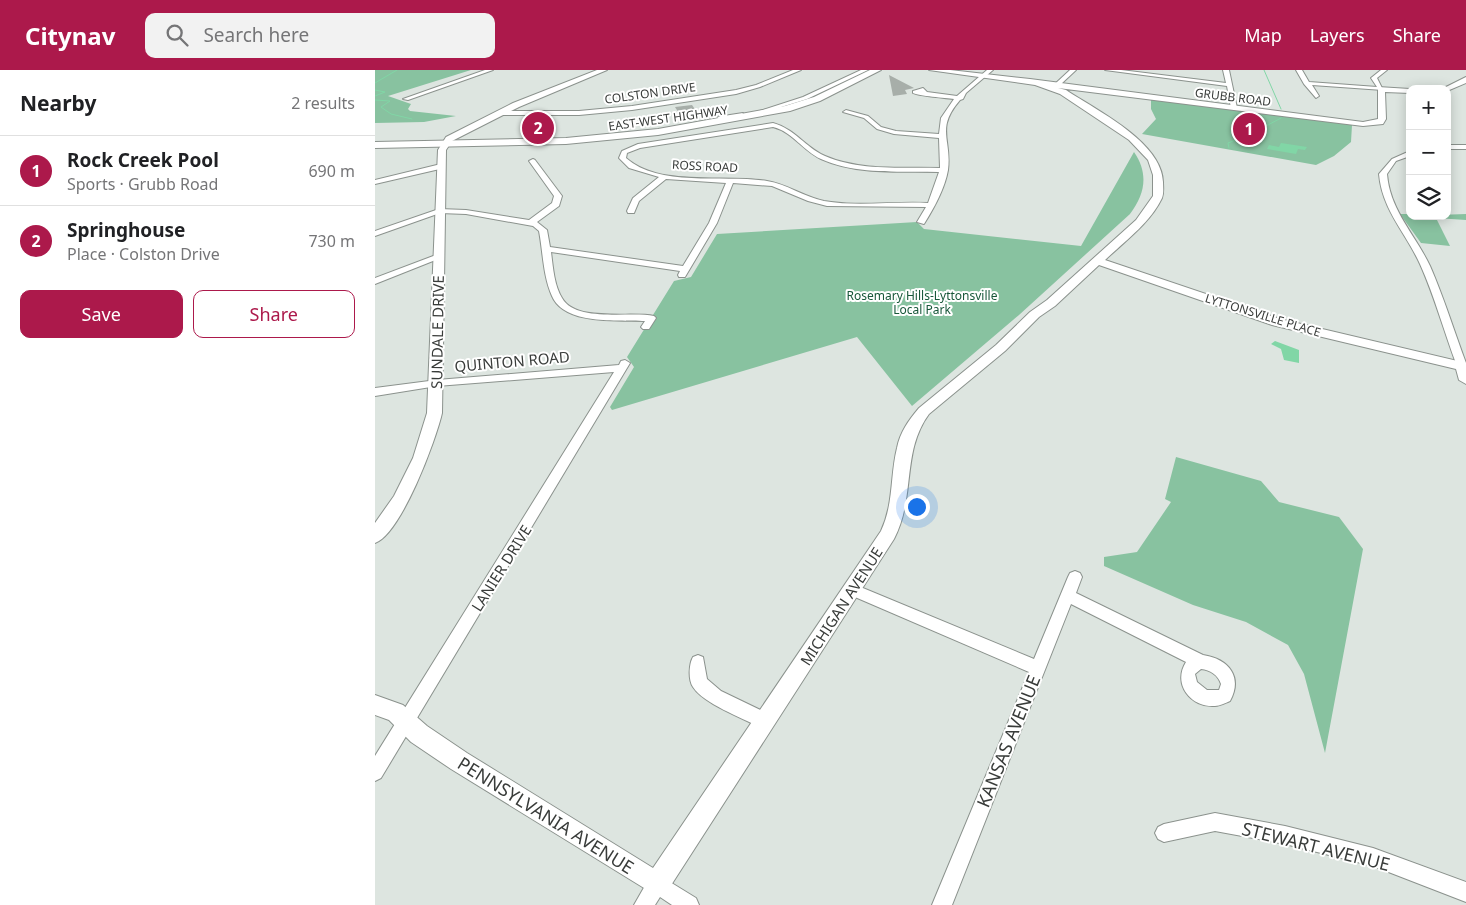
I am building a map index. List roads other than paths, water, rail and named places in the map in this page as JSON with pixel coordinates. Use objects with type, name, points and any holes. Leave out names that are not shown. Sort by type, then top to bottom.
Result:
[{"type":"main road","name":"EAST-WEST HIGHWAY","points":[[375,145],[445,145],[589,140],[753,119],[807,103],[877,70]]},
{"type":"main road","name":"EAST-WEST HIGHWAY","points":[[445,145],[453,147],[516,147],[577,144],[629,139],[708,127],[795,110],[827,98],[886,70]]},
{"type":"street","points":[[406,99],[490,70]]},
{"type":"street","points":[[445,145],[544,93],[603,70]]},
{"type":"street","name":"COLSTON DRIVE","points":[[505,113],[597,112],[722,94],[759,86],[798,70]]},
{"type":"street","name":"EAST-WEST HIGHWAY","points":[[720,117],[753,119],[865,70]]},
{"type":"street","name":"GRUBB ROAD","points":[[933,70],[1030,81],[1058,87],[1373,124],[1380,122],[1382,118],[1381,89]]},
{"type":"street","points":[[921,222],[931,205],[944,170],[942,136],[945,117],[982,76],[990,70]]},
{"type":"street","points":[[1069,96],[1058,87],[1073,70]]},
{"type":"street","points":[[1108,70],[1229,85]]},
{"type":"street","points":[[1226,70],[1234,108]]},
{"type":"street","points":[[1299,70],[1306,83],[1317,96]]},
{"type":"street","points":[[1371,70],[1382,71]]},
{"type":"street","points":[[1381,89],[1374,78],[1382,71]]},
{"type":"street","name":"GRUBB ROAD","points":[[982,76],[1048,89],[1058,87]]},
{"type":"street","points":[[1451,87],[1460,84],[1466,79]]},
{"type":"street","points":[[1306,83],[1406,91]]},
{"type":"street","points":[[1048,89],[1069,96]]},
{"type":"street","points":[[925,93],[961,98]]},
{"type":"street","name":"MICHIGAN AVENUE","points":[[644,905],[853,590],[888,534],[897,512],[904,443],[915,421],[1031,319],[1048,313],[1051,303],[1140,222],[1153,205],[1157,196],[1158,175],[1152,159],[1136,141],[1069,96]]},
{"type":"street","points":[[846,112],[866,117],[879,128],[896,133],[942,136]]},
{"type":"street","points":[[753,119],[788,129],[815,154],[833,161],[878,168],[944,170]]},
{"type":"street","name":"ROSS ROAD","points":[[753,119],[627,150],[623,154],[624,161],[633,168],[648,174],[664,177],[769,184],[806,199],[827,204],[931,205]]},
{"type":"street","name":"SUNDALE DRIVE","points":[[375,536],[413,476],[431,429],[437,383],[434,370],[439,211],[442,150],[445,145]]},
{"type":"street","points":[[1451,147],[1466,147]]},
{"type":"street","points":[[1406,156],[1394,160],[1383,174],[1384,196],[1421,258],[1464,366],[1466,380]]},
{"type":"street","points":[[531,223],[556,204],[558,196],[533,161]]},
{"type":"street","points":[[375,182],[441,166]]},
{"type":"street","points":[[631,211],[636,200],[664,177]]},
{"type":"street","points":[[547,249],[684,272],[713,222],[731,180]]},
{"type":"street","points":[[375,234],[439,211],[466,212],[531,223],[542,227],[557,299],[567,310],[591,316],[648,322]]},
{"type":"street","points":[[1109,250],[1114,263],[1120,269]]},
{"type":"street","points":[[375,281],[439,257]]},
{"type":"street","name":"LYTTONSVILLE PLACE","points":[[1097,261],[1259,316],[1304,329],[1464,366]]},
{"type":"street","points":[[1086,270],[1120,269]]},
{"type":"street","points":[[1425,357],[1441,364],[1466,384]]},
{"type":"street","name":"QUINTON ROAD","points":[[375,392],[437,383],[623,366]]},
{"type":"street","name":"LANIER DRIVE","points":[[375,772],[623,366]]},
{"type":"street","name":"KANSAS AVENUE","points":[[942,905],[1075,577]]},
{"type":"street","points":[[853,590],[1037,668]]},
{"type":"street","points":[[1068,596],[1182,651],[1200,662]]},
{"type":"street","points":[[698,662],[699,683],[715,696],[765,721]]},
{"type":"street","points":[[375,705],[396,712],[406,721]]},
{"type":"street","name":"PENNSYLVANIA AVENUE","points":[[406,721],[419,734],[459,761],[689,905]]},
{"type":"street","name":"STEWART AVENUE","points":[[1164,833],[1215,822],[1224,823],[1321,843],[1373,857],[1466,892]]},
{"type":"waterway","points":[[375,83],[397,70]]},
{"type":"waterway","points":[[1264,70],[1281,109]]},
{"type":"waterway","points":[[375,90],[385,92],[375,96]]},
{"type":"waterway","points":[[375,100],[390,101],[381,107],[391,114],[412,119]]},
{"type":"waterway","points":[[1229,148],[1228,143],[1243,137],[1240,133],[1242,131],[1266,126],[1281,118]]},
{"type":"place","name":"Springhouse","points":[[538,128]]},
{"type":"place","name":"Rock Creek Pool","points":[[1249,129]]},
{"type":"park label","name":"Rosemary Hills-Lyttonsville Local Park","points":[[922,302]]}]
